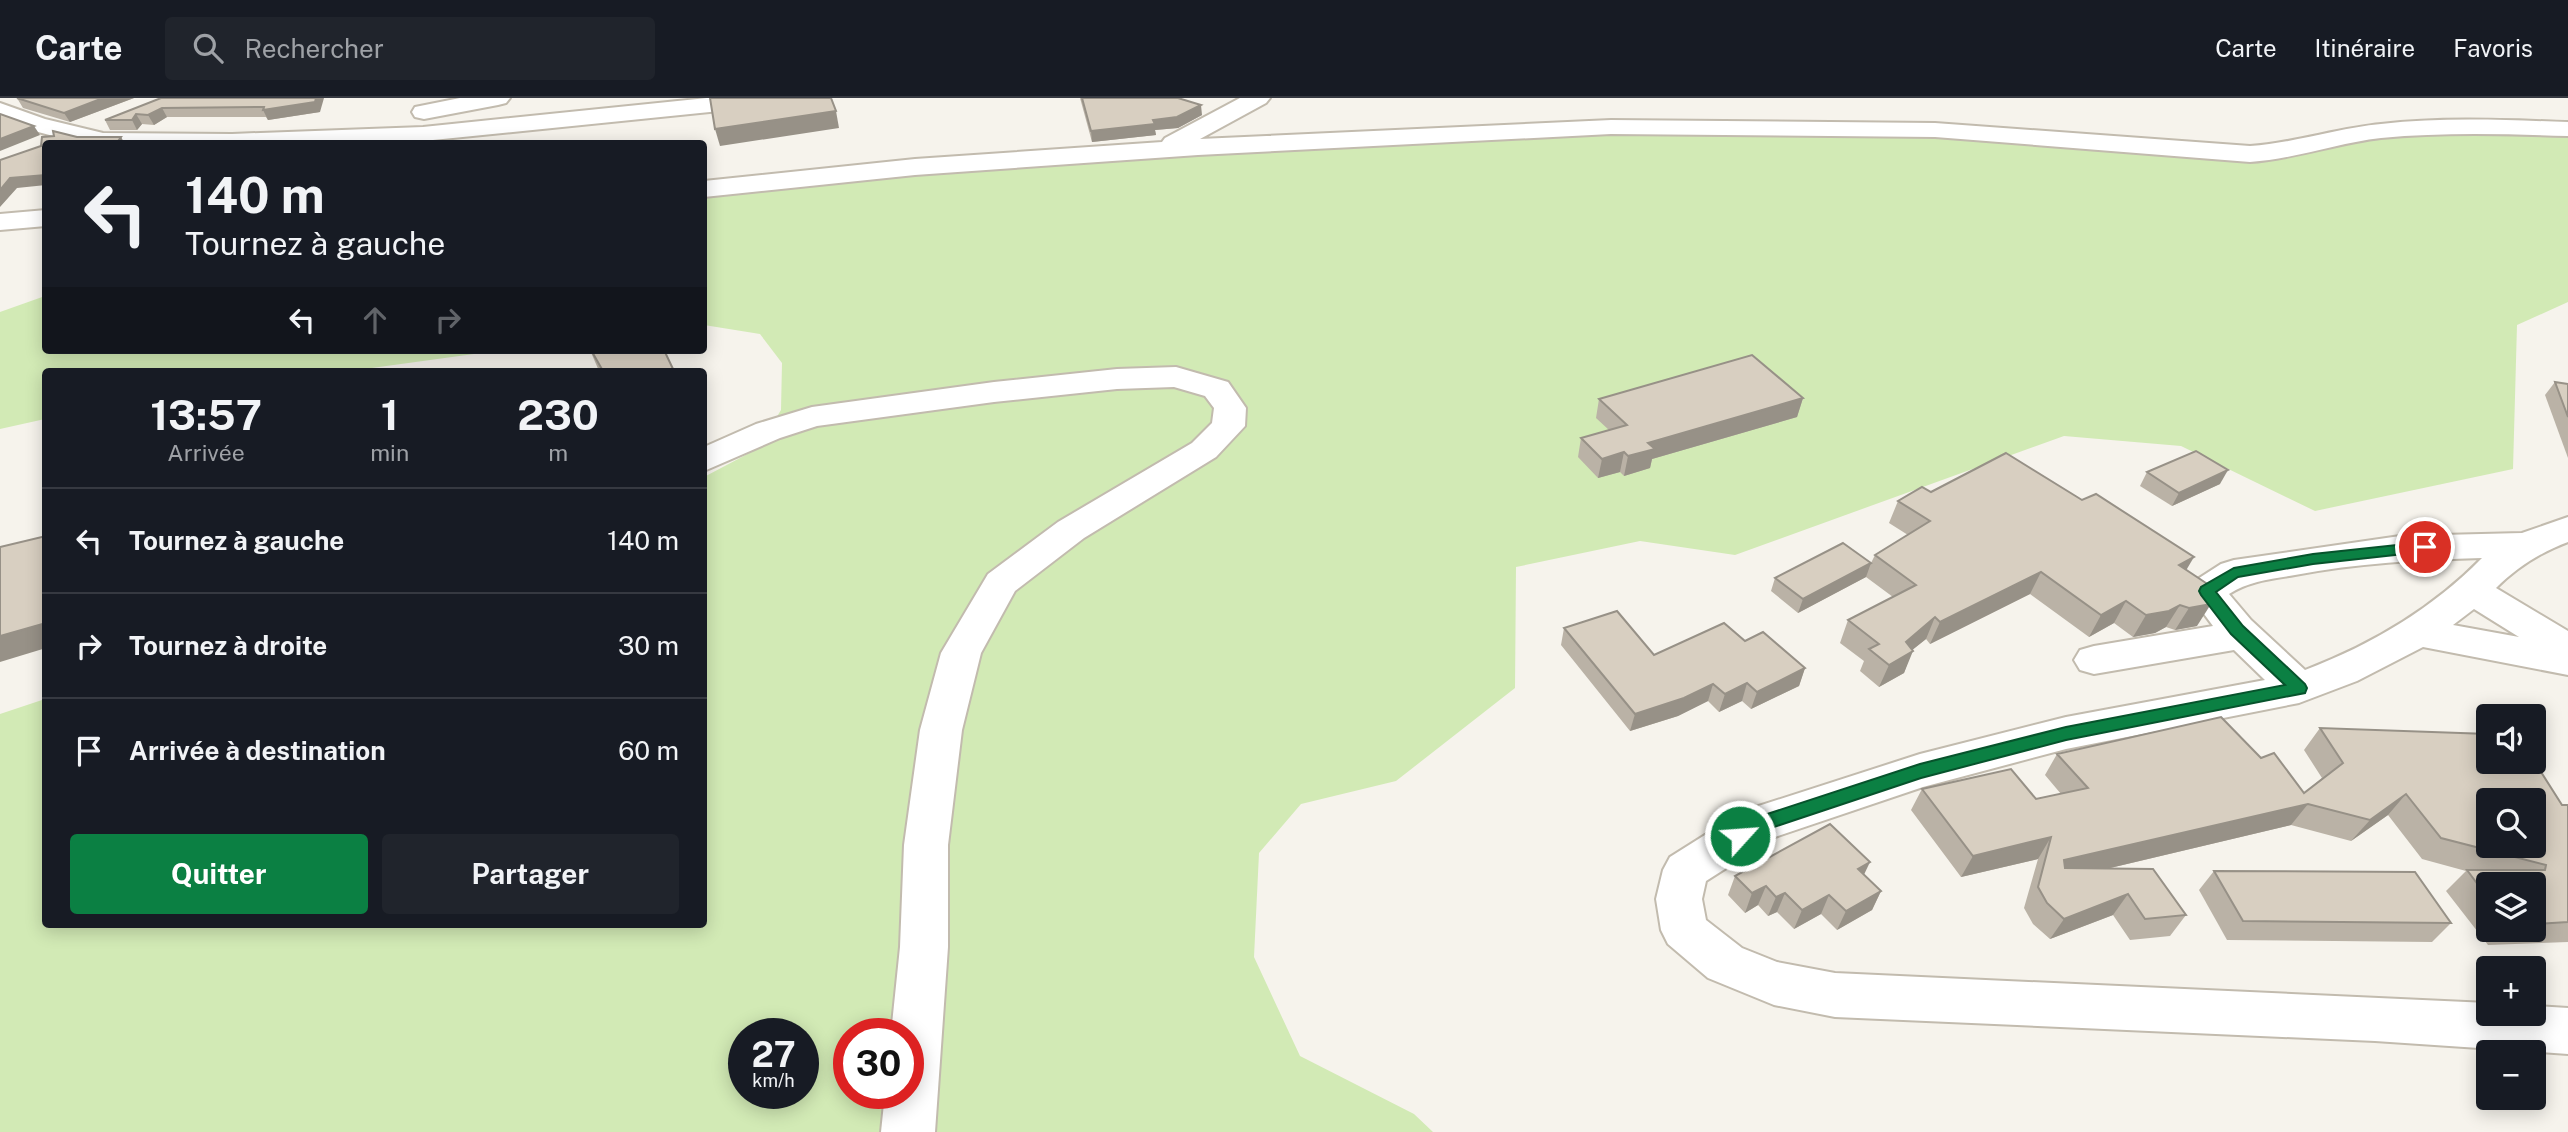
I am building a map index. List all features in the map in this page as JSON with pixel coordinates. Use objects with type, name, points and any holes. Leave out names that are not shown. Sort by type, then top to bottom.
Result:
[{"type":"street","points":[[282,140],[498,98]]},
{"type":"street","points":[[298,140],[423,134],[779,98]]},
{"type":"street","points":[[1161,150],[1258,98]]},
{"type":"street","points":[[0,110],[36,124],[109,140]]},
{"type":"street","points":[[54,140],[111,118]]},
{"type":"street","points":[[707,189],[915,167],[1161,150],[1611,127],[1935,130],[2250,154],[2291,151],[2378,131],[2568,129]]},
{"type":"street","points":[[0,222],[42,218]]},
{"type":"street","points":[[707,459],[768,431],[812,417],[994,392],[1117,379],[1176,377],[1217,389],[1230,408],[1228,426],[1203,450],[1071,530],[1001,583],[961,653],[941,730],[926,845],[924,947],[908,1132]]},
{"type":"street","points":[[2548,537],[2496,566],[2472,591],[2418,632],[2343,671],[2299,688],[2066,733],[1920,771],[1759,824],[1686,870],[1679,899],[1685,930],[1725,963],[1774,983],[1835,995],[2375,1019],[2568,1031]]},
{"type":"street","points":[[2299,688],[2243,635],[2207,591],[2234,573],[2313,559],[2400,548],[2548,537]]},
{"type":"street","points":[[2472,591],[2568,649]]},
{"type":"street","points":[[2418,632],[2568,661]]},
{"type":"street","points":[[2094,660],[2243,635]]},
{"type":"green space","points":[[1611,127],[1935,130],[2225,154],[2378,131],[2568,129],[2568,302],[2517,325],[2513,469],[2315,511],[2181,446],[2064,436],[1735,555],[1640,541],[1516,567],[1515,688],[1396,781],[1301,804],[1259,853],[1254,957],[1300,1056],[1414,1114],[1433,1132],[0,1132],[0,714],[42,700],[42,928],[707,928],[707,475],[757,449],[781,410],[782,363],[760,334],[707,325],[707,189],[871,171]]},
{"type":"green space","points":[[42,297],[42,354],[474,354],[372,368],[42,368],[42,420],[0,429],[0,312]]},
{"type":"building","points":[[17,98],[103,98],[64,113]]},
{"type":"building","points":[[161,98],[316,98],[315,102],[263,110],[264,107],[162,108],[148,115],[136,114],[132,120],[105,120]]},
{"type":"building","points":[[710,98],[831,98],[836,111],[715,129]]},
{"type":"building","points":[[1082,98],[1178,98],[1201,105],[1177,117],[1153,120],[1155,124],[1091,131]]},
{"type":"building","points":[[0,114],[34,126],[0,139]]},
{"type":"building","points":[[53,131],[77,137],[121,137],[119,140],[42,140],[42,175],[10,178],[0,190],[0,160],[41,146],[42,137],[54,136]]},
{"type":"building","points":[[593,354],[666,354],[673,368],[601,368]]},
{"type":"building","points":[[1752,355],[1803,398],[1648,443],[1655,449],[1628,456],[1624,452],[1602,459],[1581,438],[1627,425],[1599,399]]},
{"type":"building","points":[[2555,382],[2568,384],[2568,417]]},
{"type":"building","points":[[2196,451],[2228,470],[2179,493],[2147,472]]},
{"type":"building","points":[[2006,453],[2082,500],[2096,494],[2194,557],[2179,565],[2206,583],[2211,604],[2189,608],[2180,605],[2169,611],[2146,615],[2126,601],[2101,615],[2041,572],[1940,622],[1935,617],[1906,642],[1913,651],[1889,665],[1869,649],[1879,644],[1848,620],[1916,585],[1875,555],[1930,521],[1898,501],[1922,487],[1931,492]]},
{"type":"building","points":[[42,537],[42,624],[0,636],[0,547]]},
{"type":"building","points":[[1843,543],[1871,563],[1803,599],[1775,578]]},
{"type":"building","points":[[1617,611],[1654,655],[1724,623],[1745,641],[1763,632],[1805,668],[1757,692],[1747,683],[1725,694],[1713,684],[1684,698],[1635,714],[1564,628]]},
{"type":"building","points":[[2221,717],[2261,758],[2274,753],[2304,793],[2343,763],[2320,728],[2476,734],[2476,774],[2542,774],[2562,805],[2568,805],[2568,922],[2546,923],[2546,872],[2476,872],[2476,882],[2467,870],[2545,870],[2546,865],[2519,858],[2546,858],[2546,788],[2476,788],[2476,847],[2441,838],[2406,794],[2370,820],[2308,804],[2064,860],[2065,868],[2153,869],[2186,915],[2145,919],[2128,894],[2064,919],[2047,903],[2038,887],[2051,837],[1973,856],[1922,789],[2011,769],[2036,799],[2088,788],[2057,754]]},
{"type":"building","points":[[1830,824],[1870,862],[1858,869],[1881,891],[1846,911],[1829,895],[1802,910],[1785,893],[1776,897],[1766,886],[1752,893],[1735,876]]},
{"type":"building","points":[[2214,871],[2415,872],[2451,923],[2243,921]]},
{"type":"route","points":[[1740,836],[1759,824],[1920,771],[2066,733],[2299,688],[2237,630],[2207,591],[2234,573],[2313,559],[2425,547]]}]
